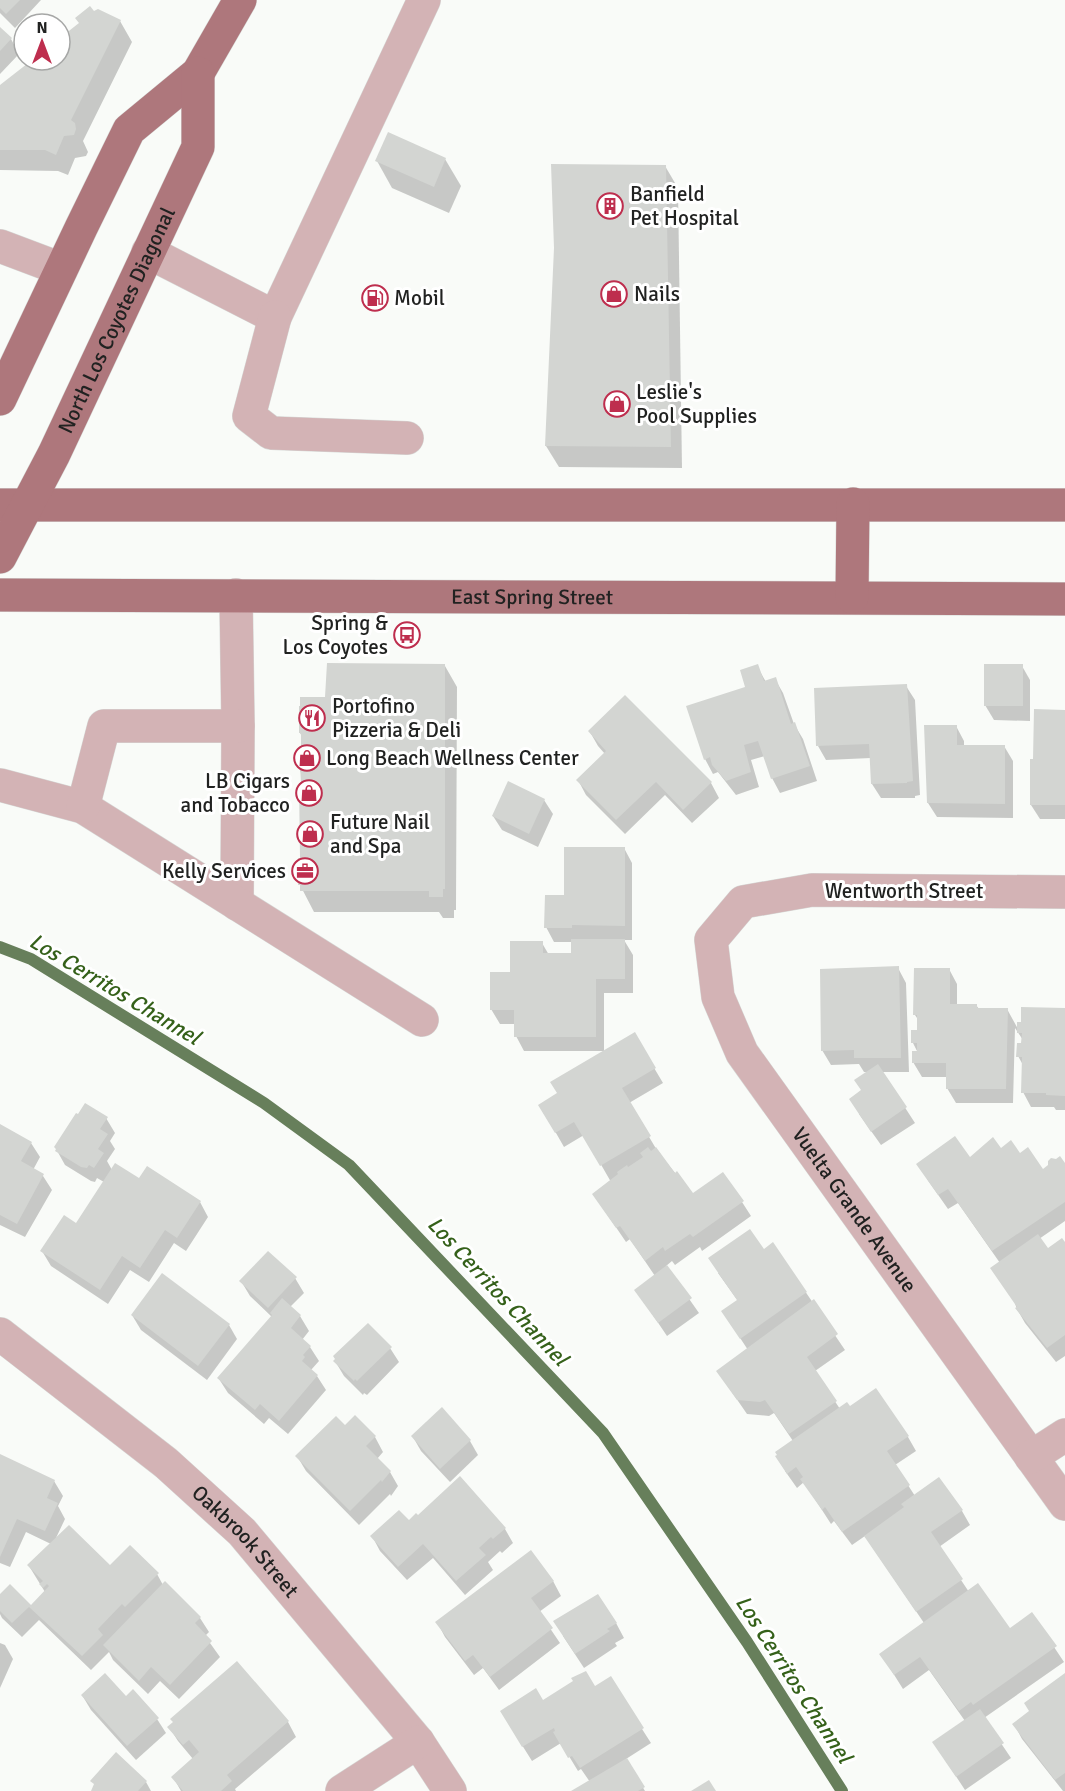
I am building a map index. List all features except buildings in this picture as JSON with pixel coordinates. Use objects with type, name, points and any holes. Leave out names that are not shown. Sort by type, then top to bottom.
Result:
[{"type":"main road","name":"North Los Coyotes Diagonal","points":[[0,399],[129,130],[198,73],[240,0]]},
{"type":"main road","name":"North Los Coyotes Diagonal","points":[[0,557],[14,505],[54,454],[198,147],[198,73]]},
{"type":"main road","points":[[852,504],[852,597]]},
{"type":"main road","points":[[14,505],[1065,505]]},
{"type":"main road","name":"East Spring Street","points":[[0,595],[1065,599]]},
{"type":"street","points":[[408,438],[271,433],[249,416],[274,317],[424,0]]},
{"type":"street","points":[[0,246],[61,269]]},
{"type":"street","points":[[148,252],[274,317]]},
{"type":"street","points":[[236,595],[237,904]]},
{"type":"street","points":[[83,807],[104,726],[238,726]]},
{"type":"street","points":[[0,785],[83,807],[422,1020]]},
{"type":"street","name":"Wentworth Street","points":[[743,902],[812,890],[1065,892]]},
{"type":"street","name":"Vuelta Grande Avenue","points":[[743,902],[711,940],[718,997],[742,1053],[1065,1504]]},
{"type":"street","name":"Oakbrook Street","points":[[0,1334],[166,1463],[242,1532],[418,1742],[450,1791]]},
{"type":"street","points":[[1031,1457],[1065,1435]]},
{"type":"street","points":[[342,1791],[418,1742]]},
{"type":"waterway","name":"Los Cerritos Channel","points":[[0,947],[31,959],[264,1103],[349,1165],[603,1433],[747,1642],[842,1791]]},
{"type":"place","name":"Banfield Pet Hospital","points":[[610,206]]},
{"type":"place","name":"Nails","points":[[614,294]]},
{"type":"place","name":"Mobil","points":[[375,298]]},
{"type":"place","name":"Leslie's Pool Supplies","points":[[617,404]]},
{"type":"place","name":"Spring & Los Coyotes","points":[[407,635]]},
{"type":"place","name":"Portofino Pizzeria & Deli","points":[[312,718]]},
{"type":"place","name":"Long Beach Wellness Center","points":[[307,758]]},
{"type":"place","name":"LB Cigars and Tobacco","points":[[309,793]]},
{"type":"place","name":"Future Nail and Spa","points":[[310,834]]},
{"type":"place","name":"Kelly Services","points":[[305,871]]}]
